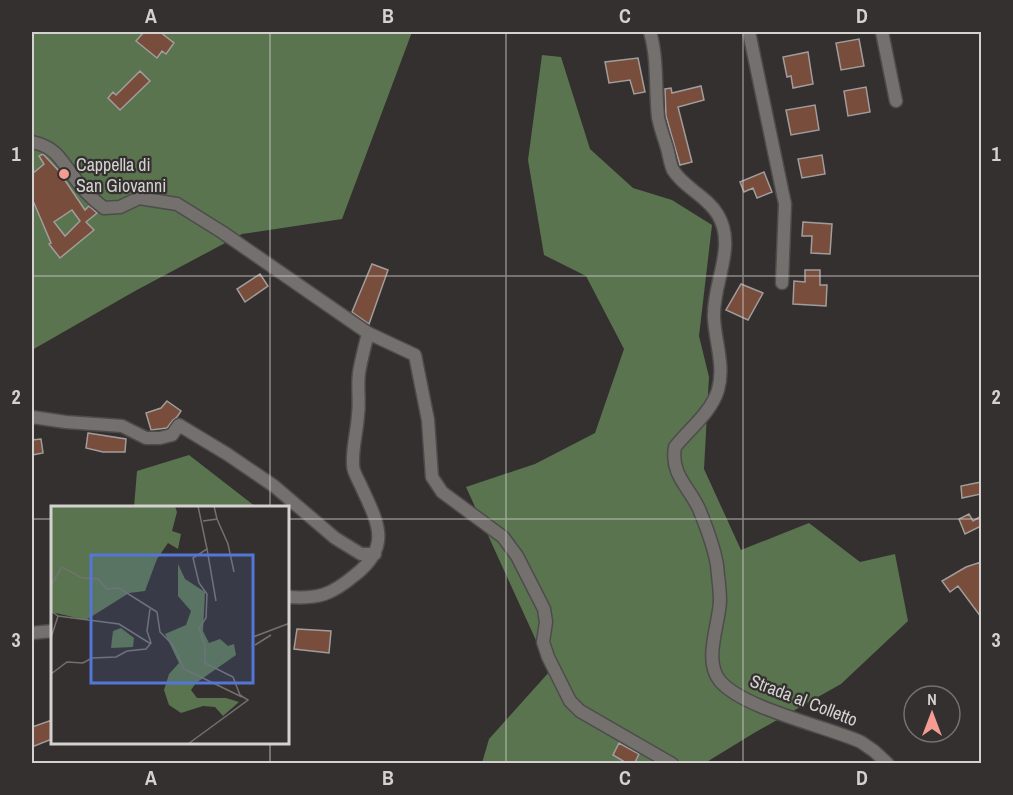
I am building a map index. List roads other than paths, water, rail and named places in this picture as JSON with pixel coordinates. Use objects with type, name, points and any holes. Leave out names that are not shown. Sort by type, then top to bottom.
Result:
[{"type":"street","name":"Strada al Colletto","points":[[650,32],[657,87],[658,119],[674,170],[682,180],[707,200],[723,228],[723,261],[714,312],[721,375],[718,391],[708,410],[675,447],[674,454],[674,467],[698,508],[716,561],[720,604],[712,655],[713,668],[719,680],[738,694],[772,711],[849,737],[874,751],[888,764]]},
{"type":"street","points":[[749,32],[785,204],[782,283]]},
{"type":"street","points":[[882,32],[896,101]]},
{"type":"street","points":[[32,142],[45,145],[56,153],[92,198],[104,208],[120,207],[139,198],[177,204],[222,232],[368,333],[415,355],[428,420],[432,477],[442,492],[502,537],[517,556],[543,609],[546,622],[543,642],[570,701],[580,711],[672,764]]},
{"type":"street","points":[[290,597],[317,597],[330,594],[364,568],[378,546],[378,530],[370,505],[353,469],[359,373],[368,333]]},
{"type":"street","points":[[32,417],[122,426],[146,438],[172,435],[178,425],[227,454],[274,486],[335,538],[361,554],[375,554]]},
{"type":"street","points":[[32,633],[51,631]]},
{"type":"place","name":"Cappella di San Giovanni","points":[[64,174]]}]
